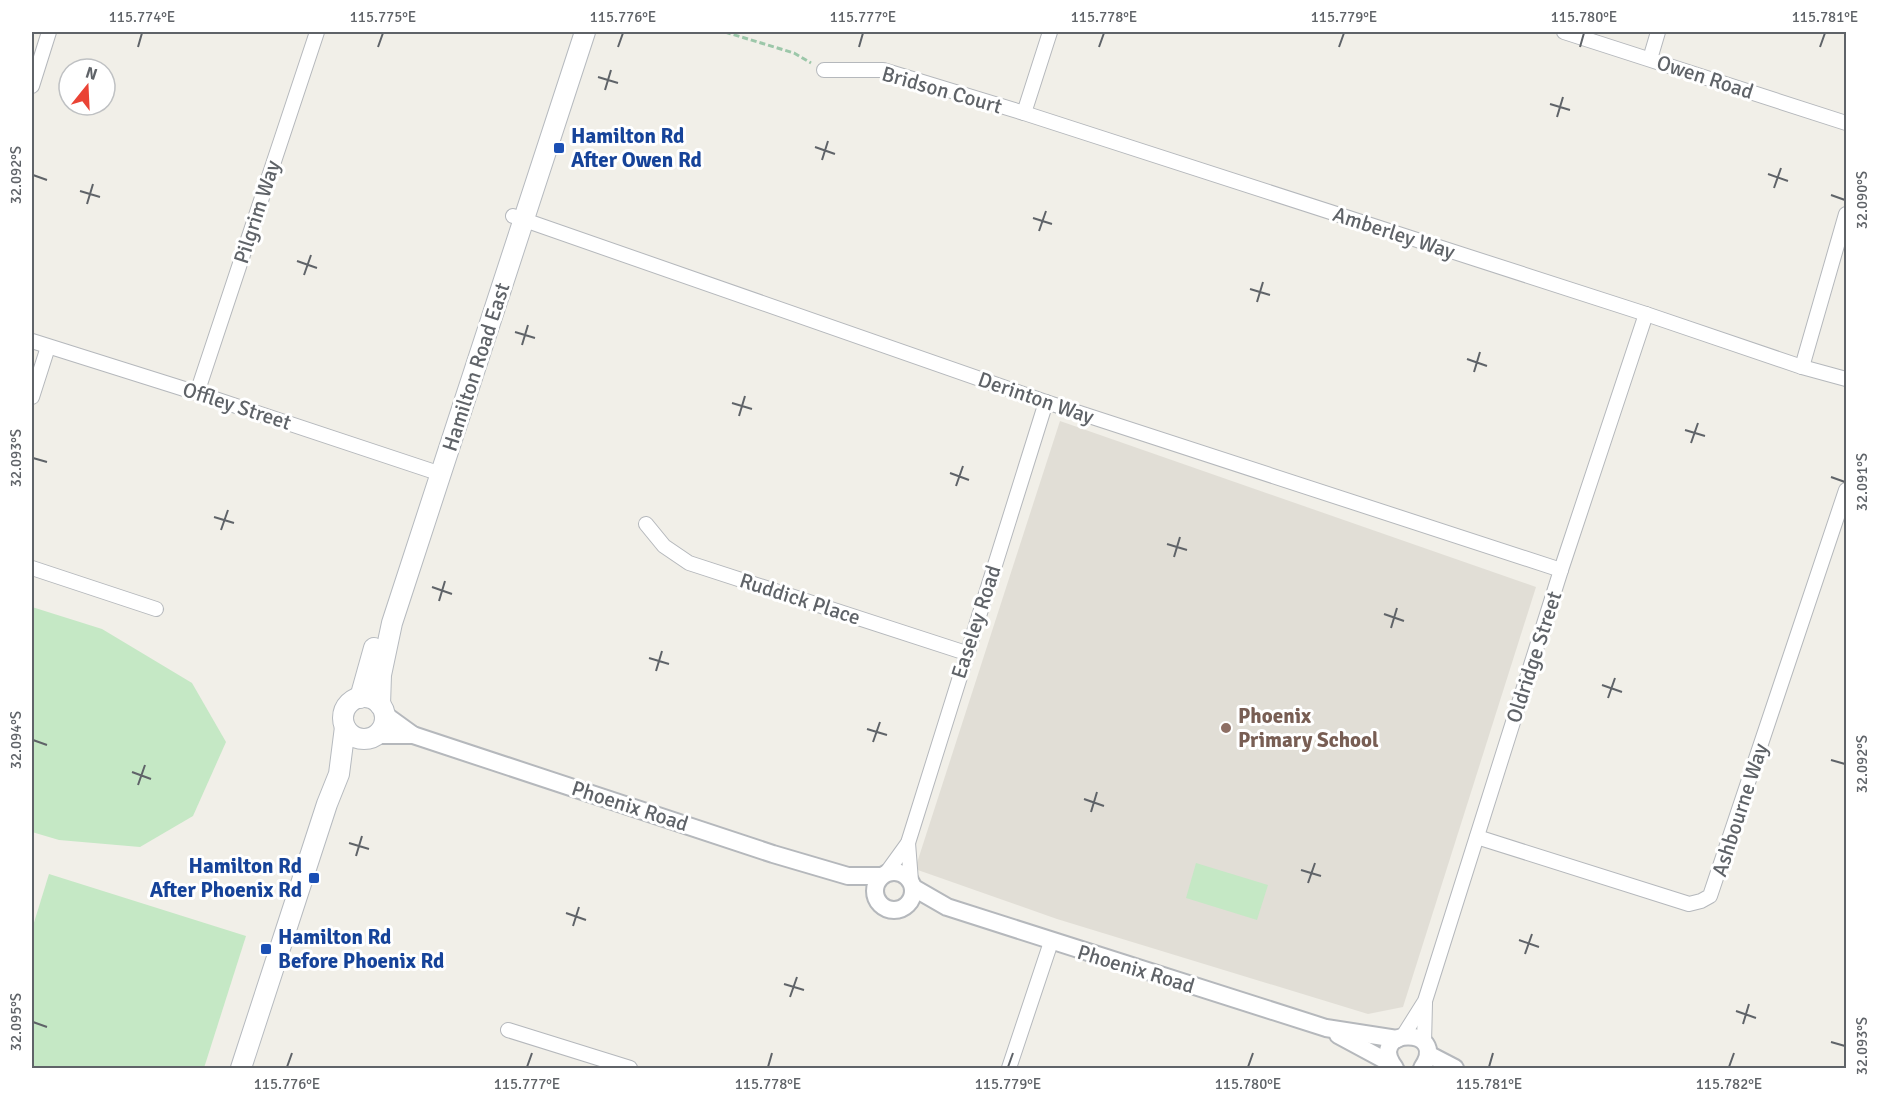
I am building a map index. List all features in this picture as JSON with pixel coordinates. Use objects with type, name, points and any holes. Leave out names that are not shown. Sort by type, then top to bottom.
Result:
[{"type":"main road","name":"Hamilton Road East","points":[[519,218],[573,32]]},
{"type":"main road","name":"Hamilton Road East","points":[[360,698],[377,634],[435,472],[519,218],[585,32]]},
{"type":"main road","name":"Hamilton Road East","points":[[382,710],[381,675],[392,623],[435,472]]},
{"type":"main road","points":[[241,1068],[327,804],[339,774],[345,709],[360,698],[371,699],[382,710],[384,725],[339,774]]},
{"type":"main road","points":[[345,727],[353,737],[360,739],[375,736]]},
{"type":"street","points":[[32,87],[50,32]]},
{"type":"street","name":"Pilgrim Way","points":[[197,393],[317,32]]},
{"type":"street","points":[[1024,113],[1050,32]]},
{"type":"street","name":"Owen Road","points":[[1564,32],[1846,123]]},
{"type":"street","points":[[1650,59],[1658,32]]},
{"type":"street","name":"Bridson Court","points":[[824,70],[883,70],[1024,113]]},
{"type":"street","name":"Amberley Way","points":[[1024,113],[1646,314],[1802,367],[1846,379]]},
{"type":"street","points":[[1802,367],[1846,214]]},
{"type":"street","name":"Derinton Way","points":[[519,218],[1046,402],[1561,570]]},
{"type":"street","name":"Oldridge Street","points":[[1400,1038],[1425,1001],[1561,570],[1646,314]]},
{"type":"street","name":"Offley Street","points":[[32,341],[435,472]]},
{"type":"street","points":[[32,397],[48,347]]},
{"type":"street","name":"Easeley Road","points":[[884,874],[908,843],[1046,402]]},
{"type":"street","name":"Ashbourne Way","points":[[1477,837],[1689,904],[1701,902],[1710,897],[1846,490]]},
{"type":"street","name":"Ruddick Place","points":[[646,524],[664,546],[689,563],[966,652]]},
{"type":"street","points":[[32,568],[156,609]]},
{"type":"street","name":"Phoenix Road","points":[[382,710],[413,735]]},
{"type":"street","name":"Phoenix Road","points":[[375,736],[413,735],[773,854],[848,876],[884,874]]},
{"type":"street","name":"Easeley Road","points":[[908,843],[912,885]]},
{"type":"street","points":[[899,872],[912,885],[913,896],[906,906],[896,910],[888,909],[881,906],[876,899],[875,884],[884,874],[899,872]]},
{"type":"street","name":"Phoenix Road","points":[[848,876],[876,899]]},
{"type":"street","name":"Phoenix Road","points":[[912,885],[947,907],[1326,1028],[1400,1038],[1413,1036],[1424,1055]]},
{"type":"street","name":"Phoenix Road","points":[[906,906],[947,907]]},
{"type":"street","points":[[1009,1068],[1051,942]]},
{"type":"street","name":"Oldridge Street","points":[[1424,1055],[1425,1001]]},
{"type":"street","name":"Phoenix Road","points":[[1326,1028],[1393,1066]]},
{"type":"street","points":[[508,1030],[630,1068]]},
{"type":"street","points":[[1393,1066],[1388,1056],[1389,1048],[1400,1038]]},
{"type":"street","points":[[1424,1055],[1455,1068]]},
{"type":"path","points":[[725,32],[794,54],[824,70]]},
{"type":"shaded area","name":"Phoenix Primary School","points":[[1060,421],[1536,587],[1403,1007],[1368,1014],[1057,919],[915,869]]},
{"type":"green space","points":[[32,607],[102,629],[192,683],[226,742],[193,816],[140,847],[59,840],[32,832]]},
{"type":"green space","points":[[1196,863],[1268,885],[1257,920],[1186,898]]},
{"type":"green space","points":[[49,874],[246,936],[204,1068],[32,1068],[32,929]]},
{"type":"place","name":"Hamilton Rd After Owen Rd","points":[[559,148]]},
{"type":"place","name":"Phoenix Primary School","points":[[1226,728]]},
{"type":"place","name":"Hamilton Rd After Phoenix Rd","points":[[314,878]]},
{"type":"place","name":"Hamilton Rd Before Phoenix Rd","points":[[266,949]]}]
